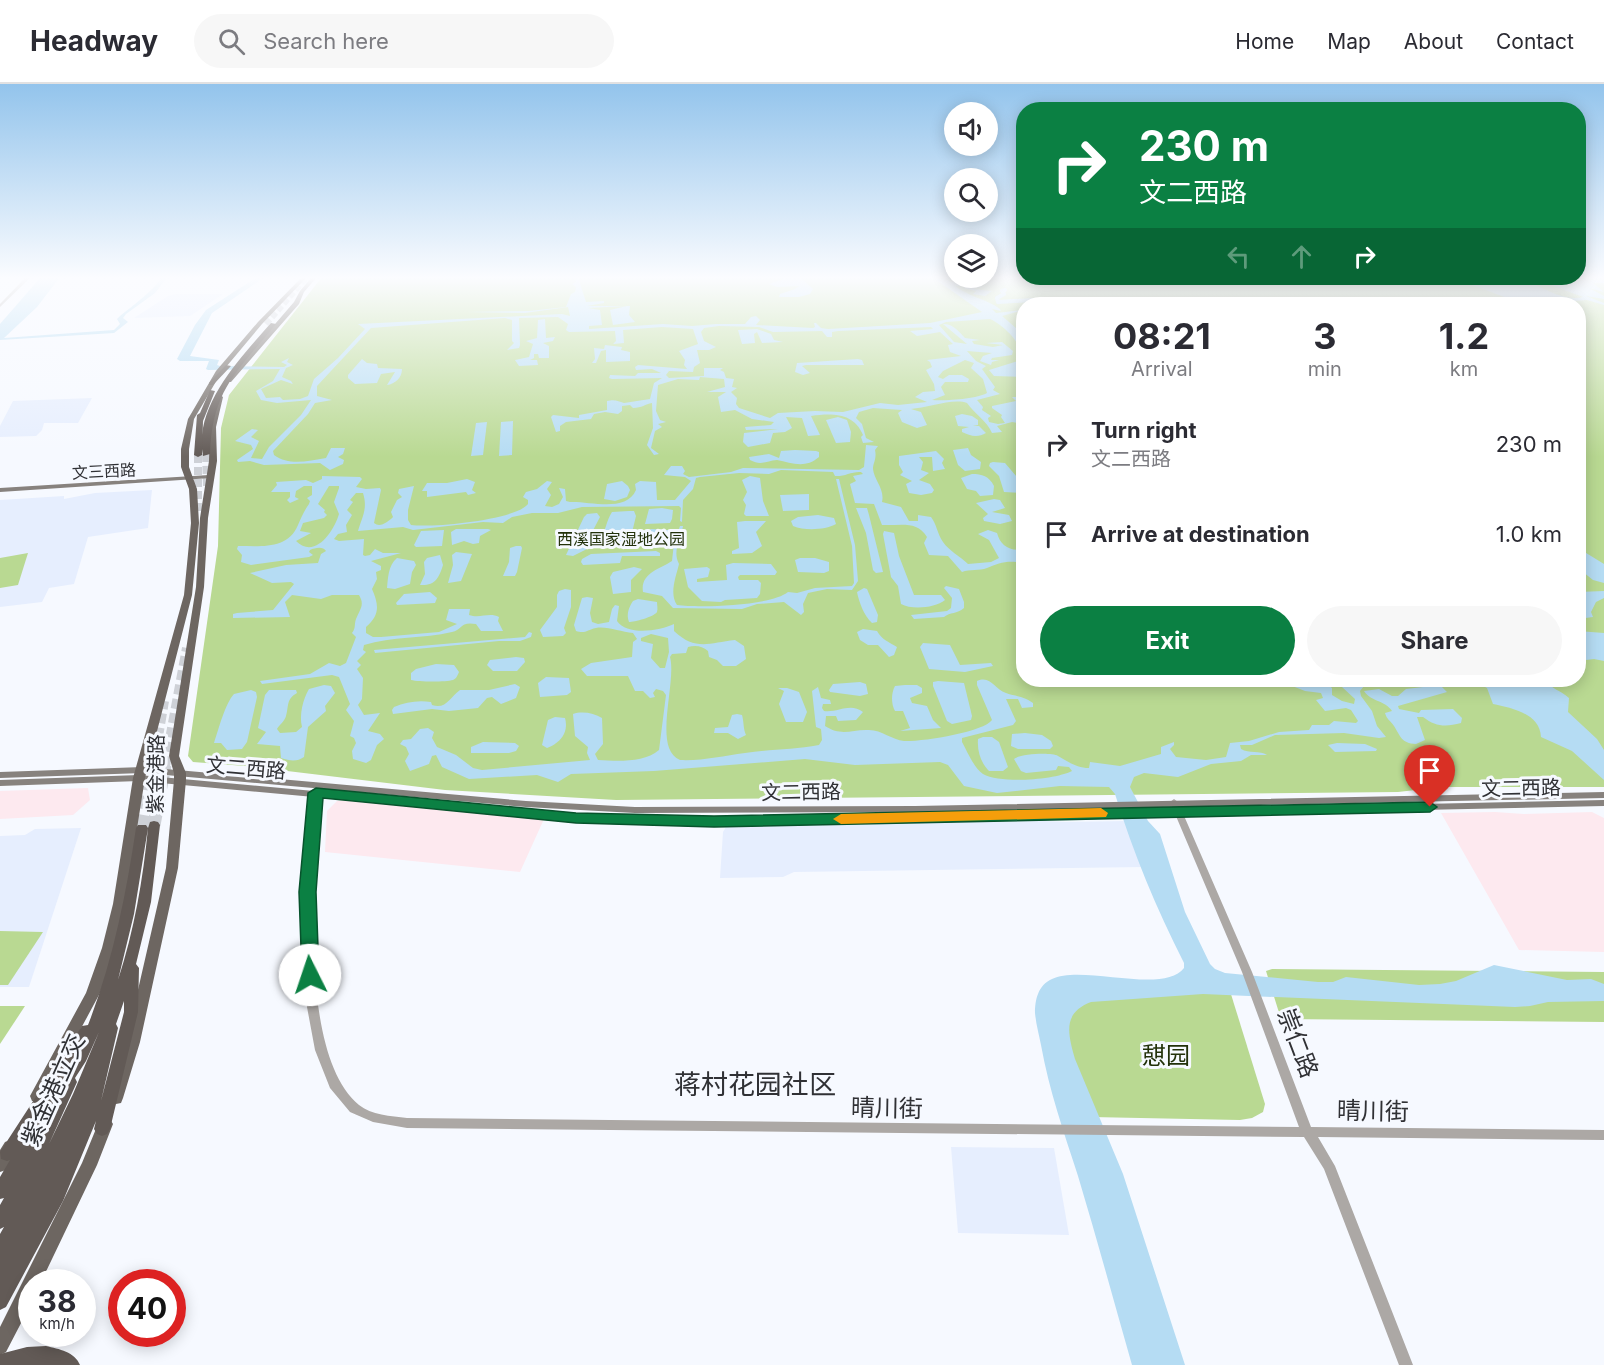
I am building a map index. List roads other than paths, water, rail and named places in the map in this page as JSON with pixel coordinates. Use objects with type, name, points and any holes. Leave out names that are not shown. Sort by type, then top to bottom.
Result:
[{"type":"highway","points":[[230,370],[259,337]]},
{"type":"highway","name":"紫金港路","points":[[204,421],[210,393],[230,370]]},
{"type":"highway","points":[[204,421],[220,395]]},
{"type":"highway","points":[[202,454],[203,396]]},
{"type":"highway","points":[[0,1192],[54,1096],[83,1053],[107,1011],[132,957],[146,898],[148,826],[107,1011],[109,1045],[0,1276]]},
{"type":"highway","points":[[102,1129],[131,1012],[132,957]]},
{"type":"highway","points":[[3,1160],[107,1011]]},
{"type":"highway","name":"紫金港立交","points":[[0,1250],[55,1158],[107,1011]]},
{"type":"highway","name":"紫金港立交","points":[[0,1221],[55,1158],[83,1053]]},
{"type":"highway","points":[[0,1301],[57,1196],[55,1158]]},
{"type":"highway","points":[[0,1364],[15,1359],[48,1356],[64,1359],[71,1365]]},
{"type":"main road","name":"紫金港路","points":[[39,1269],[89,1165],[125,1073],[154,950],[172,868],[180,776],[174,756],[200,587],[209,479],[213,461],[213,427],[220,395],[227,383],[239,347],[249,337]]},
{"type":"main road","points":[[239,347],[249,337]]},
{"type":"main road","name":"紫金港路","points":[[3,1160],[93,993],[119,904],[141,774],[188,595],[195,523],[193,489],[185,467],[185,439],[191,418],[211,384],[230,370],[263,337]]},
{"type":"main road","name":"文三西路","points":[[0,492],[190,482],[209,479]]},
{"type":"main road","name":"文二西路","points":[[0,783],[141,774]]},
{"type":"main road","name":"文二西路","points":[[0,775],[180,776],[526,804],[635,810],[1144,808],[1604,797]]},
{"type":"main road","name":"文二西路","points":[[180,776],[316,793],[576,818],[726,821],[1116,808]]},
{"type":"main road","name":"紫金港路","points":[[0,1346],[18,1311]]},
{"type":"street","name":"晴川街","points":[[316,793],[307,932],[312,997],[324,1059],[332,1078],[353,1107],[376,1119],[406,1124],[1604,1135]]},
{"type":"street","name":"崇仁路","points":[[1176,807],[1247,972],[1307,1131],[1329,1166],[1406,1365]]},
{"type":"water","points":[[0,337],[52,337],[0,340]]},
{"type":"water","points":[[189,337],[200,337],[190,356],[219,360],[217,365],[220,366],[284,367],[287,365],[281,362],[289,358],[287,362],[293,365],[286,368],[282,377],[293,384],[281,380],[261,389],[266,398],[300,399],[308,396],[314,379],[358,337],[363,337],[317,386],[317,396],[332,400],[315,403],[308,414],[273,451],[274,455],[286,461],[299,462],[326,458],[331,448],[345,448],[343,454],[338,457],[344,460],[343,464],[330,470],[320,463],[264,465],[250,461],[238,462],[237,460],[253,449],[251,445],[235,441],[252,429],[258,430],[251,437],[259,441],[251,458],[262,459],[269,447],[301,415],[311,400],[277,403],[261,400],[256,391],[273,381],[280,369],[208,370],[206,369],[209,361],[180,361],[177,359]]},
{"type":"water","points":[[512,337],[520,337],[519,348],[507,350],[514,343]]},
{"type":"water","points":[[555,337],[553,341],[543,343],[549,346],[549,358],[539,358],[538,354],[534,354],[534,358],[530,360],[537,360],[538,365],[519,366],[515,360],[529,357],[533,344],[526,341]]},
{"type":"water","points":[[616,337],[624,337],[624,343],[613,344],[616,341]]},
{"type":"water","points":[[696,337],[703,337],[704,341],[716,347],[709,350],[697,350],[700,363],[694,367],[693,372],[669,371],[666,375],[669,378],[704,376],[704,368],[723,368],[720,370],[724,372],[726,378],[734,379],[732,387],[737,388],[731,392],[737,398],[736,404],[739,408],[770,418],[778,413],[843,412],[880,403],[898,405],[927,402],[915,397],[923,392],[935,391],[934,384],[926,370],[932,367],[927,360],[961,356],[950,352],[948,345],[953,344],[945,337],[949,337],[954,342],[967,344],[958,337],[980,340],[972,341],[974,344],[993,347],[1003,345],[986,343],[1002,342],[1013,351],[1012,355],[992,358],[991,360],[999,360],[992,362],[991,365],[980,361],[983,356],[992,353],[967,351],[976,361],[986,366],[982,369],[995,387],[993,390],[1000,394],[977,400],[983,407],[982,410],[991,416],[988,418],[989,422],[1005,423],[1002,415],[992,406],[1016,401],[1016,423],[997,426],[1002,432],[992,433],[967,403],[947,402],[911,409],[921,412],[927,425],[917,428],[902,422],[898,413],[902,410],[873,408],[859,412],[856,418],[862,424],[866,438],[874,442],[863,443],[861,437],[863,435],[854,422],[842,416],[827,415],[811,416],[820,435],[808,436],[802,418],[786,417],[792,428],[785,432],[773,433],[770,443],[748,447],[743,442],[744,433],[778,429],[746,430],[745,427],[771,425],[774,422],[752,419],[735,410],[721,412],[718,397],[726,392],[707,392],[725,387],[724,379],[700,377],[699,380],[678,379],[658,385],[656,411],[660,420],[666,422],[658,424],[662,427],[655,431],[651,448],[659,454],[654,455],[647,445],[653,428],[652,403],[636,408],[630,405],[622,406],[622,411],[618,414],[605,412],[594,414],[591,419],[566,422],[560,426],[560,431],[556,432],[551,417],[553,415],[579,418],[579,415],[607,410],[607,401],[614,400],[624,403],[650,399],[654,383],[662,378],[612,379],[609,378],[610,375],[635,376],[638,373],[661,373],[652,369],[636,370],[635,367],[638,365],[687,369],[684,365],[685,360],[679,351],[698,344]],"holes":[[[965,360],[974,363],[971,368],[983,379],[987,393],[961,399],[932,400],[945,395],[941,387],[945,382],[968,382],[969,379],[962,375],[949,375],[943,379],[938,377],[943,371]]]},
{"type":"water","points":[[740,337],[754,337],[755,343],[742,344]]},
{"type":"water","points":[[759,337],[772,337],[774,340],[783,342],[762,343]]},
{"type":"water","points":[[605,345],[622,347],[621,350],[630,352],[630,361],[606,362],[606,350],[601,351],[596,363],[592,363],[595,359],[594,348],[604,349]]},
{"type":"water","points":[[362,359],[367,363],[377,364],[378,368],[402,369],[401,375],[395,382],[387,385],[395,372],[381,374],[377,383],[355,384],[348,378],[348,375]]},
{"type":"water","points":[[862,360],[864,365],[806,365],[802,366],[810,373],[803,375],[795,372],[797,363]]},
{"type":"water","points":[[1016,362],[1016,377],[994,376],[989,370]]},
{"type":"water","points":[[962,414],[978,420],[978,425],[973,426],[979,426],[986,433],[974,436],[962,432],[962,429],[969,427],[958,426],[955,416]]},
{"type":"water","points":[[838,417],[847,420],[851,432],[850,442],[836,443],[826,420]]},
{"type":"water","points":[[513,421],[512,455],[499,456],[501,422]]},
{"type":"water","points":[[487,422],[483,455],[471,456],[476,423]]},
{"type":"water","points":[[866,445],[878,446],[875,450],[873,469],[881,489],[882,502],[901,507],[909,521],[918,521],[918,515],[931,517],[945,545],[968,564],[991,562],[999,558],[989,540],[978,534],[988,530],[997,533],[1000,541],[1006,547],[1016,549],[1016,562],[1004,562],[984,569],[962,572],[948,556],[929,555],[924,543],[927,537],[918,528],[908,525],[882,525],[874,504],[855,503],[850,484],[856,481],[853,476],[863,474],[861,472],[835,476],[833,472],[781,470],[769,474],[739,473],[696,478],[693,489],[683,500],[682,522],[679,506],[582,507],[558,513],[532,513],[512,517],[503,523],[483,522],[413,530],[403,527],[358,531],[365,504],[363,493],[356,493],[350,500],[353,502],[347,510],[352,515],[346,525],[347,532],[338,534],[334,539],[339,541],[364,539],[363,555],[365,556],[370,555],[375,549],[383,553],[401,553],[371,561],[381,566],[381,570],[376,572],[377,579],[372,589],[377,610],[371,623],[366,627],[366,633],[373,637],[381,637],[439,632],[457,624],[446,620],[449,609],[470,609],[469,615],[499,617],[498,621],[503,631],[481,631],[476,624],[467,624],[452,632],[385,640],[364,645],[363,650],[366,652],[357,661],[361,665],[357,669],[363,678],[362,699],[358,705],[364,715],[380,713],[368,731],[380,734],[384,739],[377,745],[371,760],[366,763],[353,759],[352,751],[356,743],[350,736],[354,721],[346,710],[350,704],[339,677],[332,675],[262,684],[260,681],[310,674],[329,663],[340,666],[346,663],[356,637],[352,633],[362,604],[359,595],[332,595],[321,599],[292,595],[285,602],[290,617],[233,618],[233,614],[237,613],[273,610],[294,584],[291,582],[272,583],[250,573],[286,565],[318,563],[321,554],[326,551],[323,548],[316,548],[310,550],[309,552],[313,555],[309,557],[251,565],[241,562],[242,555],[237,549],[238,546],[272,545],[288,539],[309,504],[310,501],[307,498],[312,495],[312,486],[304,486],[296,491],[295,497],[299,499],[290,503],[287,500],[290,492],[271,492],[277,485],[276,482],[306,480],[313,483],[322,479],[322,476],[360,477],[362,479],[356,487],[380,488],[381,490],[374,523],[379,525],[393,517],[391,512],[397,500],[402,497],[398,493],[399,489],[414,486],[408,520],[411,525],[422,526],[473,522],[520,510],[528,504],[528,500],[523,497],[526,492],[537,489],[547,481],[552,482],[547,489],[551,495],[545,506],[552,507],[559,504],[563,497],[559,488],[565,489],[566,501],[616,504],[631,497],[636,490],[635,484],[640,481],[656,482],[657,500],[675,500],[691,481],[685,477],[664,475],[671,466],[682,466],[685,471],[683,474],[689,477],[731,472],[743,468],[859,470],[864,467]],"holes":[[[329,486],[339,486],[334,502],[339,514],[333,528],[317,545],[303,546],[296,541],[311,533],[300,531],[303,523],[324,518],[327,515],[325,510],[318,504]]]},
{"type":"water","points":[[968,448],[971,455],[981,462],[980,469],[965,471],[958,465],[953,450]]},
{"type":"water","points":[[781,451],[816,451],[819,452],[819,457],[809,463],[798,464],[777,460],[757,463],[749,457],[769,454],[779,458]]},
{"type":"water","points":[[936,451],[944,459],[942,463],[945,469],[933,471],[932,457],[919,457],[923,462],[921,470],[929,473],[919,480],[930,484],[934,490],[932,493],[921,495],[909,493],[906,484],[912,481],[900,475],[903,472],[899,465],[899,456]]},
{"type":"water","points":[[990,463],[1005,463],[1016,476],[1016,493],[1004,492],[999,476],[989,466]]},
{"type":"water","points":[[972,474],[982,475],[990,480],[994,486],[993,495],[980,496],[976,491],[967,489],[961,478]]},
{"type":"water","points":[[750,476],[760,478],[763,501],[769,516],[746,516],[744,514],[746,505],[743,500],[747,492],[742,480]]},
{"type":"water","points":[[467,479],[475,482],[472,490],[476,493],[468,495],[466,492],[427,497],[427,491],[422,491],[427,483],[447,483]]},
{"type":"water","points":[[836,479],[839,479],[855,545],[858,581],[852,590],[827,589],[808,593],[803,604],[804,612],[801,615],[784,602],[757,604],[742,609],[673,608],[662,596],[643,592],[648,576],[672,561],[674,543],[680,526],[683,526],[676,554],[679,564],[673,590],[677,605],[735,605],[767,600],[788,592],[797,593],[815,588],[852,586],[854,583],[852,546]]},
{"type":"water","points":[[622,481],[630,490],[627,497],[615,501],[604,499],[607,484]]},
{"type":"water","points":[[809,494],[809,510],[783,511],[780,495]]},
{"type":"water","points":[[1000,500],[1005,508],[992,512],[1009,515],[1012,521],[1000,524],[984,521],[983,518],[988,514],[976,503]]},
{"type":"water","points":[[856,508],[867,508],[883,572],[876,573],[873,570],[866,533]]},
{"type":"water","points":[[649,509],[673,510],[670,523],[645,524]]},
{"type":"water","points":[[634,511],[636,516],[629,545],[601,548],[598,542],[612,512]]},
{"type":"water","points":[[597,513],[600,517],[589,538],[587,549],[573,556],[566,555],[584,517],[587,514]]},
{"type":"water","points":[[818,515],[834,518],[836,524],[821,529],[809,529],[793,526],[791,521],[798,517]]},
{"type":"water","points":[[766,521],[756,532],[762,546],[752,553],[732,554],[732,551],[739,548],[737,522]]},
{"type":"water","points":[[456,529],[491,530],[480,536],[479,543],[464,541],[452,545],[451,532]]},
{"type":"water","points":[[651,529],[669,530],[666,545],[655,548],[642,546],[644,536]]},
{"type":"water","points":[[444,530],[442,546],[416,547],[414,545],[421,531]]},
{"type":"water","points":[[884,531],[894,533],[899,556],[914,595],[941,595],[945,600],[923,607],[901,604],[898,586],[891,577]]},
{"type":"water","points":[[516,546],[522,548],[517,572],[515,576],[503,576],[509,562],[510,548]]},
{"type":"water","points":[[656,551],[660,553],[660,556],[622,556],[620,563],[583,565],[581,562],[591,554]]},
{"type":"water","points":[[456,552],[472,554],[461,581],[448,583],[453,565],[452,555]]},
{"type":"water","points":[[1586,553],[1604,564],[1604,583],[1593,580],[1586,574]]},
{"type":"water","points":[[440,555],[443,565],[438,577],[433,583],[420,585],[425,574],[424,562],[427,558]]},
{"type":"water","points":[[397,558],[414,561],[416,565],[410,584],[395,589],[387,588],[390,568]]},
{"type":"water","points":[[815,558],[829,562],[829,571],[824,573],[798,572],[795,560]]},
{"type":"water","points":[[733,563],[771,564],[777,572],[775,575],[740,575],[738,577],[739,580],[758,580],[761,583],[760,594],[757,598],[721,602],[702,601],[688,587],[684,569],[707,567],[710,569],[708,577],[697,579],[697,582],[727,580],[726,565]]},
{"type":"water","points":[[634,567],[642,569],[631,580],[631,592],[613,594],[610,577],[613,572]]},
{"type":"water","points":[[946,586],[959,589],[964,608],[944,617],[914,619],[911,615],[947,611],[951,608],[952,598],[944,588]]},
{"type":"water","points":[[864,588],[867,589],[878,615],[877,622],[872,623],[864,613],[857,592]]},
{"type":"water","points":[[571,590],[571,607],[564,628],[566,633],[563,636],[543,637],[540,630],[557,607],[559,591]]},
{"type":"water","points":[[1604,591],[1604,598],[1596,602],[1591,612],[1593,617],[1586,618],[1586,592]]},
{"type":"water","points":[[430,592],[437,598],[435,603],[397,605],[396,603],[404,594]]},
{"type":"water","points":[[587,597],[593,598],[590,613],[592,622],[598,624],[609,622],[615,605],[619,606],[617,621],[628,629],[644,631],[661,629],[674,624],[674,631],[689,641],[710,644],[735,640],[744,646],[746,659],[736,666],[723,666],[717,660],[709,657],[708,651],[699,646],[688,647],[686,653],[672,654],[670,657],[671,682],[666,729],[672,753],[680,760],[819,745],[822,740],[821,729],[816,727],[812,691],[818,687],[821,698],[830,700],[831,704],[823,704],[824,711],[853,708],[863,712],[856,720],[838,721],[836,716],[826,716],[825,726],[847,732],[874,730],[904,741],[937,738],[987,724],[992,720],[977,681],[989,681],[1006,693],[1022,697],[1033,703],[1033,707],[1022,708],[1018,699],[1006,699],[1016,721],[1013,725],[962,738],[962,742],[971,759],[983,774],[1002,779],[1028,780],[1053,777],[1072,771],[1069,767],[1058,766],[1056,770],[1026,773],[1021,771],[1014,759],[1017,757],[1043,754],[1058,756],[1084,768],[1089,768],[1090,762],[1120,766],[1161,754],[1161,747],[1174,742],[1170,749],[1176,757],[1206,760],[1226,757],[1230,743],[1249,741],[1279,732],[1309,730],[1312,725],[1329,725],[1334,721],[1356,723],[1358,721],[1351,710],[1346,708],[1325,711],[1316,700],[1323,698],[1321,693],[1295,687],[1331,687],[1332,695],[1354,704],[1355,699],[1342,687],[1363,687],[1360,691],[1361,696],[1372,711],[1377,726],[1386,737],[1344,733],[1275,735],[1252,745],[1240,745],[1241,749],[1267,755],[1251,755],[1241,761],[1211,764],[1178,777],[1144,773],[1134,777],[1130,787],[1148,821],[1160,834],[1185,912],[1210,964],[1225,973],[1318,982],[1333,982],[1346,977],[1419,985],[1456,981],[1494,965],[1567,980],[1591,979],[1604,984],[1604,1001],[1548,1002],[1515,1007],[1203,994],[1091,1002],[1075,1012],[1071,1018],[1069,1033],[1075,1059],[1123,1174],[1185,1365],[1132,1365],[1053,1095],[1035,1013],[1038,993],[1043,985],[1065,975],[1159,979],[1174,976],[1184,968],[1184,963],[1146,880],[1115,794],[1109,787],[1060,786],[997,793],[964,786],[948,765],[940,762],[855,765],[805,759],[654,771],[571,774],[558,782],[537,775],[469,779],[442,767],[436,755],[432,756],[429,764],[410,771],[405,761],[409,754],[406,747],[400,744],[403,740],[411,739],[420,729],[428,728],[434,732],[432,738],[437,747],[456,755],[473,768],[482,770],[590,760],[587,753],[588,747],[575,736],[573,714],[580,713],[602,718],[603,744],[595,754],[598,760],[638,759],[659,750],[666,695],[663,691],[656,689],[653,693],[655,697],[650,698],[643,691],[635,691],[628,676],[587,676],[581,669],[591,663],[632,657],[633,642],[637,639],[633,633],[605,628],[579,632],[576,631],[574,625],[582,598]],"holes":[[[651,634],[668,638],[669,652],[665,668],[660,668],[651,658],[653,644],[641,641],[641,638]]]},
{"type":"water","points":[[638,599],[657,602],[657,612],[629,622],[629,608],[633,601]]},
{"type":"water","points":[[863,629],[877,631],[883,639],[897,647],[894,655],[889,657],[878,645],[868,645],[860,640],[857,632]]},
{"type":"water","points":[[529,632],[532,633],[531,637],[520,641],[375,653],[374,650],[525,637]]},
{"type":"water","points":[[1586,632],[1604,633],[1604,661],[1586,660]]},
{"type":"water","points":[[923,643],[950,645],[960,665],[991,663],[993,666],[965,672],[929,669],[920,647]]},
{"type":"water","points":[[524,658],[525,662],[517,671],[493,671],[487,665],[490,660]]},
{"type":"water","points":[[436,664],[454,665],[459,672],[457,677],[445,681],[411,680],[411,673],[416,669]]},
{"type":"water","points":[[546,677],[569,678],[571,692],[567,695],[540,697],[538,683]]},
{"type":"water","points":[[860,682],[866,684],[868,694],[860,696],[829,690],[833,684]]},
{"type":"water","points":[[933,682],[964,683],[971,720],[952,724],[947,721],[933,686]]},
{"type":"water","points":[[515,684],[520,687],[516,698],[501,704],[492,697],[487,698],[478,708],[449,711],[432,709],[393,714],[392,710],[399,705],[417,701],[431,702],[432,705],[441,706],[460,690],[489,690]]},
{"type":"water","points":[[324,685],[331,686],[335,693],[325,706],[326,711],[308,727],[304,757],[296,760],[284,759],[281,758],[280,746],[257,744],[266,732],[258,728],[265,695],[269,690],[296,690],[297,693],[289,700],[285,718],[277,729],[280,733],[296,732],[302,727],[302,707],[309,689]]},
{"type":"water","points":[[917,685],[922,688],[922,693],[910,698],[912,703],[927,706],[933,720],[941,728],[900,731],[910,728],[903,711],[895,711],[892,695],[895,686]]},
{"type":"water","points":[[1442,687],[1447,692],[1398,706],[1399,709],[1419,713],[1421,710],[1453,709],[1462,718],[1461,723],[1441,725],[1432,723],[1423,717],[1417,717],[1425,740],[1416,744],[1404,741],[1385,713],[1392,711],[1389,707],[1370,697],[1364,691],[1379,689],[1392,696],[1398,696],[1406,689]]},
{"type":"water","points":[[1485,687],[1552,687],[1569,698],[1568,712],[1597,739],[1604,750],[1604,780],[1572,751],[1541,737],[1536,722],[1530,717],[1516,710],[1493,704]]},
{"type":"water","points":[[778,688],[799,692],[807,712],[803,722],[786,722],[779,704],[784,691]]},
{"type":"water","points":[[251,690],[256,692],[257,697],[247,742],[242,749],[227,750],[221,743],[214,743],[231,698],[234,694]]},
{"type":"water","points":[[732,715],[742,715],[746,735],[738,739],[728,733],[714,733],[715,728],[728,727]]},
{"type":"water","points":[[555,717],[565,718],[566,728],[562,737],[547,748],[542,745],[548,720]]},
{"type":"water","points":[[1012,734],[1042,735],[1051,741],[1053,746],[1050,749],[1018,749],[1011,746]]},
{"type":"water","points":[[992,737],[999,742],[1008,767],[1003,771],[989,771],[984,764],[978,748],[978,739]]},
{"type":"water","points":[[483,742],[515,743],[519,746],[516,751],[509,753],[471,753],[471,747]]},
{"type":"water","points":[[1365,744],[1377,749],[1376,751],[1335,752],[1328,745]]},
{"type":"tunnel","points":[[206,454],[207,487]]},
{"type":"tunnel","points":[[198,455],[198,515]]},
{"type":"tunnel","points":[[165,766],[187,648]]},
{"type":"tunnel","points":[[153,766],[164,701]]},
{"type":"tunnel","points":[[142,828],[153,765]]},
{"type":"tunnel","points":[[154,825],[165,765]]},
{"type":"district","name":"蒋村花园社区","points":[[755,1084]]},
{"type":"park label","name":"西溪国家湿地公园","points":[[621,539]]},
{"type":"park label","name":"憇园","points":[[1166,1055]]}]
